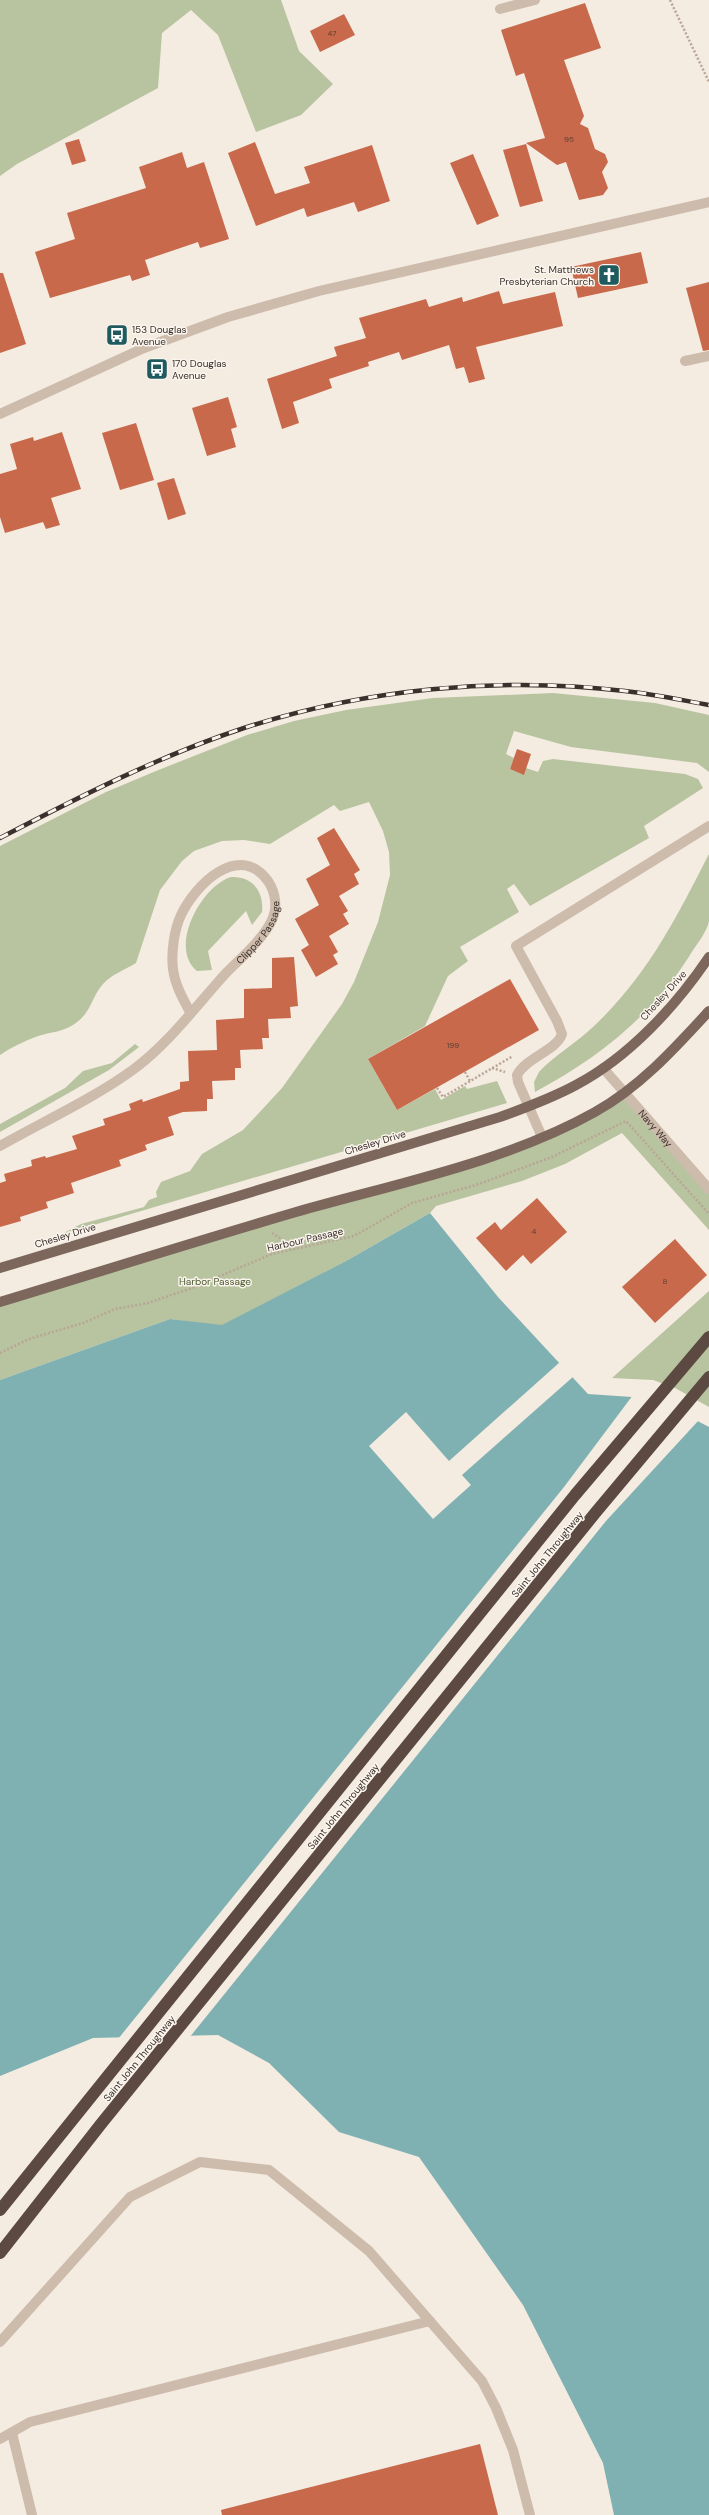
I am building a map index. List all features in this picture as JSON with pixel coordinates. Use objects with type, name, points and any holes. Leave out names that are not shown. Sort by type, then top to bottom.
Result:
[{"type":"highway","name":"Saint John Throughway","points":[[0,2210],[570,1501],[709,1337]]},
{"type":"highway","name":"Saint John Throughway","points":[[0,2253],[102,2124],[596,1512],[709,1377]]},
{"type":"main road","name":"Chesley Drive","points":[[0,1268],[500,1117],[529,1106],[576,1085],[603,1068],[648,1030],[696,976],[709,957]]},
{"type":"main road","points":[[0,1302],[484,1158],[542,1137],[596,1111],[625,1093],[677,1046],[709,1012]]},
{"type":"street","points":[[500,9],[535,0]]},
{"type":"street","points":[[0,414],[144,348],[228,317],[319,291],[709,202]]},
{"type":"street","points":[[685,361],[709,356]]},
{"type":"street","points":[[542,1137],[518,1082],[517,1075],[527,1062],[557,1042],[562,1034],[558,1021],[516,946],[709,826]]},
{"type":"street","name":"Clipper Passage","points":[[0,1146],[134,1068],[190,1012],[271,922],[276,906],[272,888],[262,874],[247,866],[234,865],[211,877],[193,896],[180,916],[175,933],[173,969],[177,986],[190,1012]]},
{"type":"street","name":"Navy Way","points":[[603,1068],[709,1189]]},
{"type":"street","points":[[0,2342],[130,2197],[200,2162],[269,2170],[369,2251],[482,2381],[496,2408],[513,2450],[530,2515]]},
{"type":"street","points":[[0,2439],[30,2422],[430,2321]]},
{"type":"street","points":[[12,2433],[32,2515]]},
{"type":"path","points":[[670,0],[709,82]]},
{"type":"path","points":[[437,1088],[443,1096],[519,1052]]},
{"type":"path","points":[[465,1072],[470,1081]]},
{"type":"path","name":"Harbour Passage","points":[[0,1353],[29,1339],[82,1323],[115,1309],[167,1297],[249,1262],[297,1248],[354,1236],[412,1203],[479,1184],[552,1157],[626,1121],[709,1214]]},
{"type":"path","points":[[257,1225],[297,1248]]},
{"type":"green space","points":[[0,0],[281,0],[299,51],[333,84],[301,115],[256,132],[218,35],[191,10],[162,33],[158,88],[17,164],[0,176]]},
{"type":"green space","points":[[553,693],[655,703],[709,715],[709,772],[697,763],[571,747],[514,731],[506,754],[514,758],[510,769],[524,774],[526,768],[538,772],[543,761],[553,759],[685,774],[698,779],[703,788],[644,826],[649,838],[530,906],[514,884],[507,889],[519,912],[460,947],[468,961],[448,976],[425,1026],[368,1059],[397,1110],[435,1089],[441,1100],[465,1086],[467,1089],[497,1081],[507,1103],[60,1235],[81,1224],[144,1207],[149,1200],[157,1197],[156,1192],[161,1182],[190,1171],[202,1154],[243,1130],[282,1088],[342,1004],[354,982],[378,922],[390,875],[389,852],[383,831],[369,802],[340,811],[334,805],[270,844],[244,840],[222,841],[194,851],[182,861],[160,890],[136,963],[114,975],[103,984],[84,1016],[73,1025],[61,1031],[38,1036],[28,1040],[0,1055],[0,846],[106,792],[247,735],[294,721],[346,710],[433,698]]},
{"type":"green space","points":[[709,854],[708,925],[675,977],[658,998],[622,1034],[580,1065],[535,1092],[534,1082],[539,1072],[593,1027],[630,987],[645,967],[672,924]]},
{"type":"green space","points":[[231,877],[245,879],[256,887],[261,898],[262,912],[252,925],[246,911],[208,951],[212,970],[197,971],[189,961],[186,948],[187,934],[192,919],[199,905],[209,892],[220,883]]},
{"type":"green space","points":[[135,1044],[139,1047],[109,1070],[0,1132],[0,1124],[65,1088],[83,1071],[112,1063]]},
{"type":"green space","name":"Harbor Passage","points":[[625,1093],[709,1189],[709,1230],[622,1133],[565,1164],[522,1181],[436,1206],[430,1213],[346,1261],[222,1326],[170,1319],[0,1380],[0,1302],[513,1148]]},
{"type":"green space","points":[[709,1291],[709,1407],[675,1388],[653,1380],[612,1378]]},
{"type":"water","points":[[430,1213],[498,1297],[588,1394],[632,1397],[682,1413],[709,1427],[709,2515],[614,2515],[603,2463],[523,2305],[419,2157],[339,2132],[269,2063],[218,2035],[93,2038],[0,2076],[0,1380],[170,1319],[222,1325],[346,1261]]},
{"type":"pier","points":[[560,1362],[574,1376],[462,1475],[471,1485],[433,1519],[369,1446],[406,1412],[449,1461]]},
{"type":"pier","points":[[633,1395],[683,1411],[699,1420],[606,1521],[189,2038],[118,2039],[564,1487]]},
{"type":"building","points":[[585,3],[601,48],[564,60],[584,116],[580,124],[588,128],[595,149],[605,154],[608,162],[602,172],[608,188],[603,195],[579,200],[566,162],[557,165],[526,143],[545,138],[524,73],[516,76],[501,30]]},
{"type":"building","points":[[344,14],[355,35],[320,52],[310,31]]},
{"type":"building","points":[[79,139],[86,161],[72,165],[65,143]]},
{"type":"building","points":[[255,142],[275,194],[310,183],[304,167],[372,145],[390,201],[358,212],[354,202],[307,217],[304,208],[256,226],[228,153]]},
{"type":"building","points":[[526,144],[543,201],[520,207],[503,150]]},
{"type":"building","points":[[182,152],[187,168],[204,162],[229,239],[200,248],[198,242],[145,260],[150,275],[132,281],[130,275],[50,298],[35,252],[75,239],[67,213],[146,188],[139,167]]},
{"type":"building","points":[[473,154],[499,216],[477,225],[450,163]]},
{"type":"building","name":"St. Matthews Presbyterian Church","points":[[641,252],[648,283],[578,298],[571,267]]},
{"type":"building","points":[[0,273],[3,273],[26,344],[0,353]]},
{"type":"building","points":[[709,282],[709,350],[703,351],[686,288]]},
{"type":"building","points":[[499,291],[503,304],[555,292],[563,326],[476,347],[485,379],[469,383],[464,367],[456,369],[449,345],[402,360],[399,352],[368,362],[369,366],[329,379],[332,388],[293,402],[299,423],[282,429],[267,379],[337,356],[334,347],[366,338],[359,318],[426,299],[429,307],[462,297],[463,302]]},
{"type":"building","points":[[228,397],[237,427],[231,429],[236,447],[207,456],[192,408]]},
{"type":"building","points":[[136,423],[154,480],[120,490],[102,433]]},
{"type":"building","points":[[62,432],[81,489],[51,498],[60,525],[46,529],[43,522],[5,533],[0,517],[0,474],[17,469],[10,444],[33,437],[34,441]]},
{"type":"building","points":[[174,478],[186,514],[168,520],[157,483]]},
{"type":"building","points":[[517,749],[531,754],[524,775],[510,769]]},
{"type":"building","points":[[334,828],[360,870],[354,874],[359,884],[339,896],[348,911],[343,914],[349,924],[329,936],[338,952],[333,955],[338,964],[316,977],[301,950],[309,945],[295,919],[319,905],[306,879],[330,865],[317,838]]},
{"type":"building","points":[[294,957],[298,1006],[290,1007],[291,1018],[268,1019],[269,1038],[262,1038],[263,1049],[240,1050],[241,1068],[235,1068],[235,1080],[212,1081],[213,1099],[207,1099],[207,1111],[183,1112],[168,1117],[174,1135],[145,1145],[147,1150],[119,1160],[121,1166],[71,1183],[74,1193],[46,1202],[48,1208],[20,1217],[21,1221],[0,1227],[0,1183],[6,1181],[4,1174],[32,1166],[31,1160],[45,1156],[46,1158],[77,1149],[72,1136],[105,1125],[103,1119],[131,1110],[129,1104],[142,1099],[143,1102],[180,1089],[180,1082],[189,1081],[188,1051],[217,1050],[216,1020],[244,1018],[244,989],[272,988],[272,958]]},
{"type":"building","points":[[510,979],[539,1030],[397,1110],[368,1059]]},
{"type":"building","points":[[537,1198],[567,1232],[531,1264],[523,1255],[506,1271],[476,1238],[495,1222],[501,1230]]},
{"type":"building","points":[[675,1239],[707,1275],[655,1323],[622,1287]]},
{"type":"building","points":[[480,2444],[498,2515],[222,2515],[221,2510]]},
{"type":"railway","points":[[0,838],[120,778],[212,739],[290,715],[384,695],[432,689],[529,685],[625,691],[709,705]]},
{"type":"place","name":"St. Matthews Presbyterian Church","points":[[609,275]]},
{"type":"place","name":"153 Douglas Avenue","points":[[117,335]]},
{"type":"place","name":"170 Douglas Avenue","points":[[157,369]]}]
